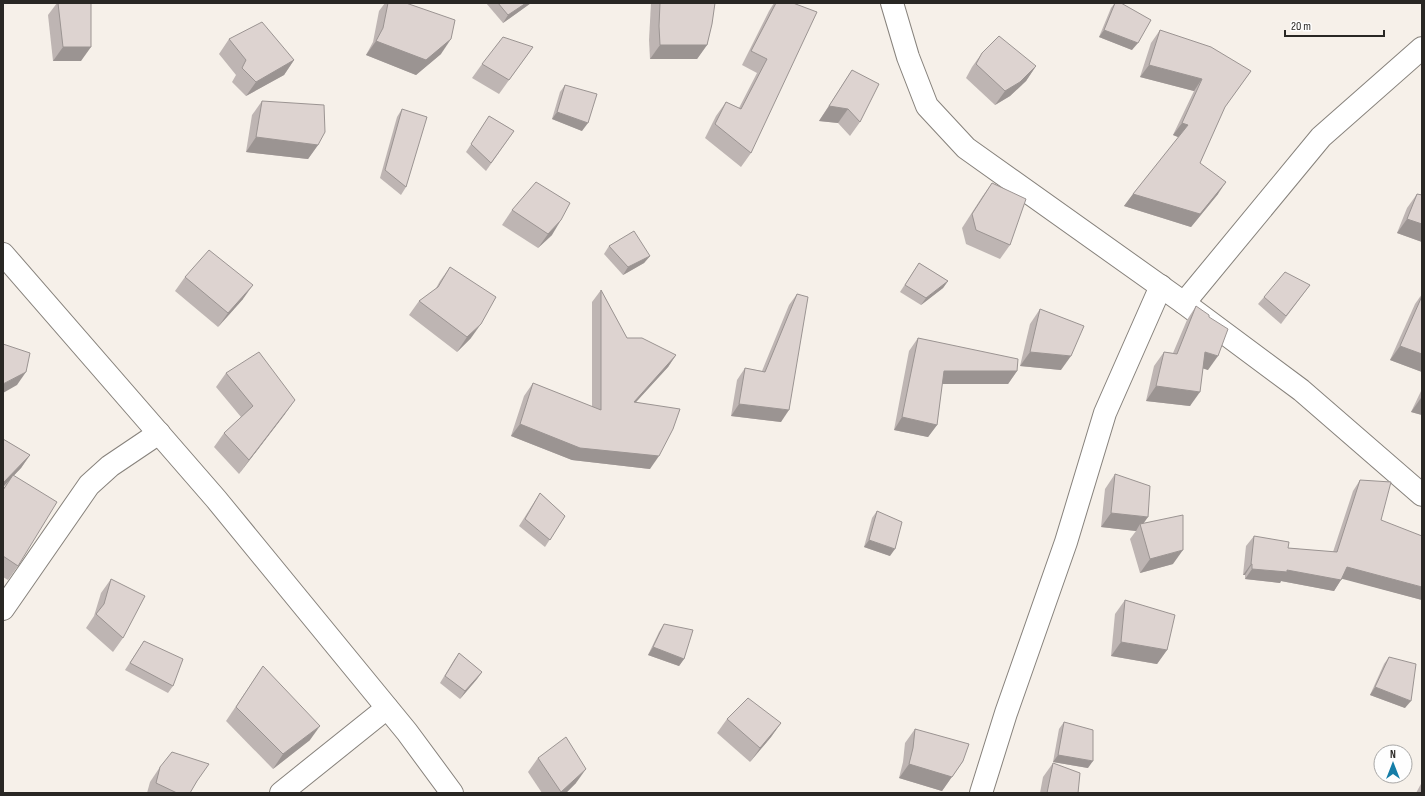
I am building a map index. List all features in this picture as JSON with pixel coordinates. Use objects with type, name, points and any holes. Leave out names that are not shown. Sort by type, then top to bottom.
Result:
[{"type":"street","points":[[892,3],[908,57],[927,106],[966,148],[1161,286],[1301,390],[1422,495]]},
{"type":"street","points":[[1184,303],[1321,137],[1422,48]]},
{"type":"street","points":[[3,254],[216,498],[407,732],[452,793]]},
{"type":"street","points":[[981,793],[1006,713],[1066,542],[1105,413],[1161,286]]},
{"type":"street","points":[[3,609],[89,485],[110,466],[159,433]]},
{"type":"street","points":[[281,793],[387,708]]},
{"type":"building","points":[[58,3],[91,3],[91,47],[63,47]]},
{"type":"building","points":[[388,3],[406,3],[455,20],[451,39],[426,60],[376,41],[383,28]]},
{"type":"building","points":[[498,3],[526,3],[508,15]]},
{"type":"building","points":[[660,3],[715,3],[707,45],[660,45]]},
{"type":"building","points":[[776,3],[793,3],[817,12],[751,153],[715,124],[726,102],[741,109],[767,59],[751,51]]},
{"type":"building","points":[[1115,3],[1121,3],[1151,20],[1138,43],[1104,30]]},
{"type":"building","points":[[262,22],[294,60],[256,82],[242,68],[246,60],[229,39]]},
{"type":"building","points":[[1160,30],[1211,47],[1251,71],[1225,107],[1200,163],[1226,182],[1200,214],[1133,194],[1188,125],[1182,123],[1202,79],[1149,65]]},
{"type":"building","points":[[999,36],[1036,66],[1020,82],[1005,91],[976,64],[982,53]]},
{"type":"building","points":[[503,37],[533,47],[509,80],[482,64]]},
{"type":"building","points":[[852,70],[879,84],[860,122],[848,109],[829,106]]},
{"type":"building","points":[[565,85],[597,94],[588,123],[557,112]]},
{"type":"building","points":[[262,101],[324,105],[325,132],[318,145],[256,137]]},
{"type":"building","points":[[402,109],[427,117],[406,187],[385,170]]},
{"type":"building","points":[[489,116],[514,131],[491,163],[471,144]]},
{"type":"building","points":[[536,182],[570,203],[561,220],[548,234],[512,210]]},
{"type":"building","points":[[992,183],[1026,199],[1010,245],[976,230],[972,214]]},
{"type":"building","points":[[1417,194],[1422,195],[1422,224],[1407,219]]},
{"type":"building","points":[[634,231],[650,256],[628,267],[609,246]]},
{"type":"building","points":[[209,250],[253,285],[228,313],[185,277]]},
{"type":"building","points":[[919,263],[948,281],[926,298],[905,285]]},
{"type":"building","points":[[450,267],[496,297],[481,324],[467,337],[419,301],[438,287]]},
{"type":"building","points":[[1285,272],[1310,285],[1286,316],[1264,297]]},
{"type":"building","points":[[601,290],[627,338],[642,338],[676,355],[634,402],[680,409],[673,429],[659,456],[580,448],[520,424],[533,383],[601,410]]},
{"type":"building","points":[[797,294],[808,297],[789,410],[739,404],[745,368],[765,372]]},
{"type":"building","points":[[1422,296],[1422,354],[1400,346]]},
{"type":"building","points":[[1196,306],[1209,315],[1209,317],[1228,329],[1218,356],[1205,352],[1200,392],[1156,386],[1164,352],[1177,354]]},
{"type":"building","points":[[1040,309],[1084,326],[1071,356],[1030,352]]},
{"type":"building","points":[[918,338],[1018,359],[1017,371],[944,371],[937,425],[902,417]]},
{"type":"building","points":[[3,344],[30,353],[26,372],[3,384]]},
{"type":"building","points":[[259,352],[295,400],[249,460],[224,433],[253,406],[226,373]]},
{"type":"building","points":[[3,439],[30,455],[3,483]]},
{"type":"building","points":[[1115,474],[1150,486],[1148,517],[1111,513]]},
{"type":"building","points":[[13,475],[57,502],[18,566],[3,556],[3,490]]},
{"type":"building","points":[[1360,480],[1391,482],[1381,520],[1422,536],[1422,587],[1347,567],[1341,580],[1287,570],[1287,572],[1252,569],[1251,564],[1254,536],[1289,542],[1288,548],[1337,552]]},
{"type":"building","points":[[540,493],[565,516],[550,540],[525,519]]},
{"type":"building","points":[[877,511],[902,522],[895,549],[869,540]]},
{"type":"building","points":[[1183,515],[1183,550],[1150,559],[1140,524]]},
{"type":"building","points":[[111,579],[145,596],[123,638],[96,614],[104,604]]},
{"type":"building","points":[[1125,600],[1175,615],[1167,650],[1121,642]]},
{"type":"building","points":[[664,624],[693,630],[684,659],[653,647]]},
{"type":"building","points":[[144,641],[183,659],[173,686],[130,663]]},
{"type":"building","points":[[459,653],[482,672],[465,691],[445,676]]},
{"type":"building","points":[[1389,657],[1416,664],[1411,701],[1375,687]]},
{"type":"building","points":[[263,666],[320,726],[283,754],[236,707]]},
{"type":"building","points":[[748,698],[781,723],[760,748],[727,719]]},
{"type":"building","points":[[1064,722],[1093,730],[1093,761],[1058,755]]},
{"type":"building","points":[[915,729],[969,744],[963,761],[952,777],[909,764],[913,748]]},
{"type":"building","points":[[566,737],[586,769],[561,792],[538,758]]},
{"type":"building","points":[[172,752],[209,764],[190,793],[177,793],[156,783],[160,767]]},
{"type":"building","points":[[1053,763],[1080,773],[1078,793],[1047,793]]}]
